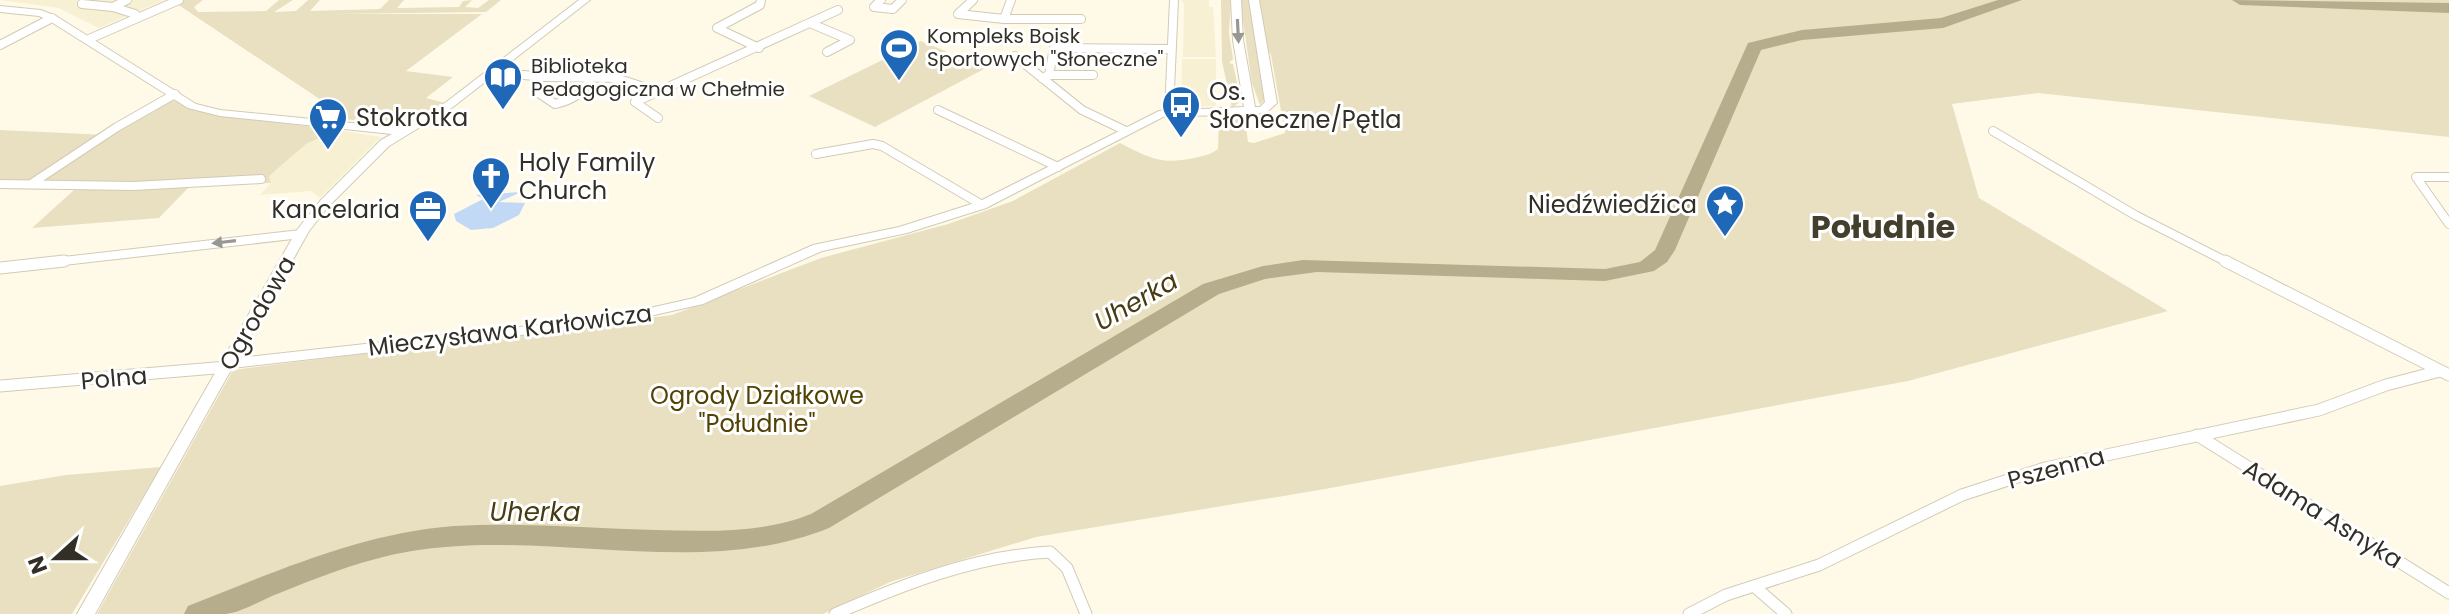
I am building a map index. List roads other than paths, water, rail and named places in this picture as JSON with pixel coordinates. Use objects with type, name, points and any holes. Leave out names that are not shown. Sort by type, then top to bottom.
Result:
[{"type":"street","points":[[82,4],[91,0]]},
{"type":"street","points":[[113,7],[127,0]]},
{"type":"street","points":[[89,39],[179,0]]},
{"type":"street","points":[[301,234],[331,197],[385,143],[449,105],[585,0]]},
{"type":"street","points":[[759,48],[717,28],[760,5],[761,0]]},
{"type":"street","points":[[881,0],[874,7],[893,9],[902,0]]},
{"type":"street","points":[[973,0],[958,14],[1004,19],[1081,19]]},
{"type":"street","points":[[1004,19],[1011,0]]},
{"type":"street","points":[[1236,0],[1238,40],[1250,112]]},
{"type":"street","points":[[1184,9],[1174,4],[1169,112],[1250,112],[1263,110],[1271,103],[1254,0]]},
{"type":"street","points":[[72,4],[113,7],[135,14]]},
{"type":"street","points":[[0,9],[41,13],[52,18],[192,106],[220,113],[401,131]]},
{"type":"street","points":[[658,118],[635,102],[838,10]]},
{"type":"street","points":[[0,45],[52,18]]},
{"type":"street","points":[[812,24],[850,40],[827,52]]},
{"type":"street","points":[[1046,76],[1054,48],[1171,49]]},
{"type":"street","points":[[1015,56],[1046,76],[1082,110],[1126,131]]},
{"type":"street","points":[[494,72],[543,77],[611,75],[639,81],[659,92]]},
{"type":"street","points":[[1046,76],[1093,75]]},
{"type":"street","points":[[540,94],[555,104],[571,101],[585,91],[591,76]]},
{"type":"street","points":[[1169,76],[1182,76]]},
{"type":"street","points":[[29,185],[131,118],[175,94]]},
{"type":"street","points":[[938,110],[1058,167]]},
{"type":"street","name":"Mieczysława Karłowicza","points":[[228,366],[610,321],[698,301],[818,248],[902,230],[982,205],[1169,112]]},
{"type":"street","name":"Pszenna","points":[[1993,131],[2135,215],[2444,373]]},
{"type":"street","points":[[816,154],[873,144],[882,146],[982,205]]},
{"type":"street","points":[[2449,177],[2416,177],[2449,224]]},
{"type":"street","points":[[0,184],[134,186],[261,179]]},
{"type":"street","name":"Ogrodowa","points":[[0,268],[301,234]]},
{"type":"street","name":"Ogrodowa","points":[[86,614],[301,234]]},
{"type":"street","name":"Polna","points":[[0,386],[228,366]]},
{"type":"street","name":"Pszenna","points":[[1689,614],[1726,595],[1819,565],[1962,495],[2045,468],[2319,410],[2386,385],[2444,373]]},
{"type":"street","name":"Adama Asnyka","points":[[2197,435],[2449,593]]},
{"type":"street","points":[[835,614],[907,585],[1025,552],[1050,552],[1067,568],[1086,614]]},
{"type":"street","points":[[1754,586],[1786,614]]},
{"type":"waterway","name":"Uherka","points":[[198,614],[325,564],[424,539],[508,536],[720,541],[761,538],[801,529],[820,521],[1211,289],[1263,273],[1317,266],[1605,275],[1647,267],[1665,250],[1754,47],[1802,35],[1943,23],[2014,0]]},
{"type":"waterway","name":"Uherka","points":[[2240,0],[2449,8]]},
{"type":"place","name":"Kompleks Boisk Sportowych \"Słoneczne\"","points":[[899,82]]},
{"type":"place","name":"Biblioteka Pedagogiczna w Chełmie","points":[[503,111]]},
{"type":"place","name":"Os. Słoneczne/Pętla","points":[[1181,139]]},
{"type":"place","name":"Stokrotka","points":[[328,151]]},
{"type":"place","name":"Holy Family Church","points":[[491,210]]},
{"type":"place","name":"Niedźwiedźica","points":[[1725,238]]},
{"type":"place","name":"Kancelaria","points":[[428,243]]},
{"type":"district","name":"Południe","points":[[1883,226]]},
{"type":"park label","name":"Ogrody Działkowe \"Południe\"","points":[[757,409]]}]
